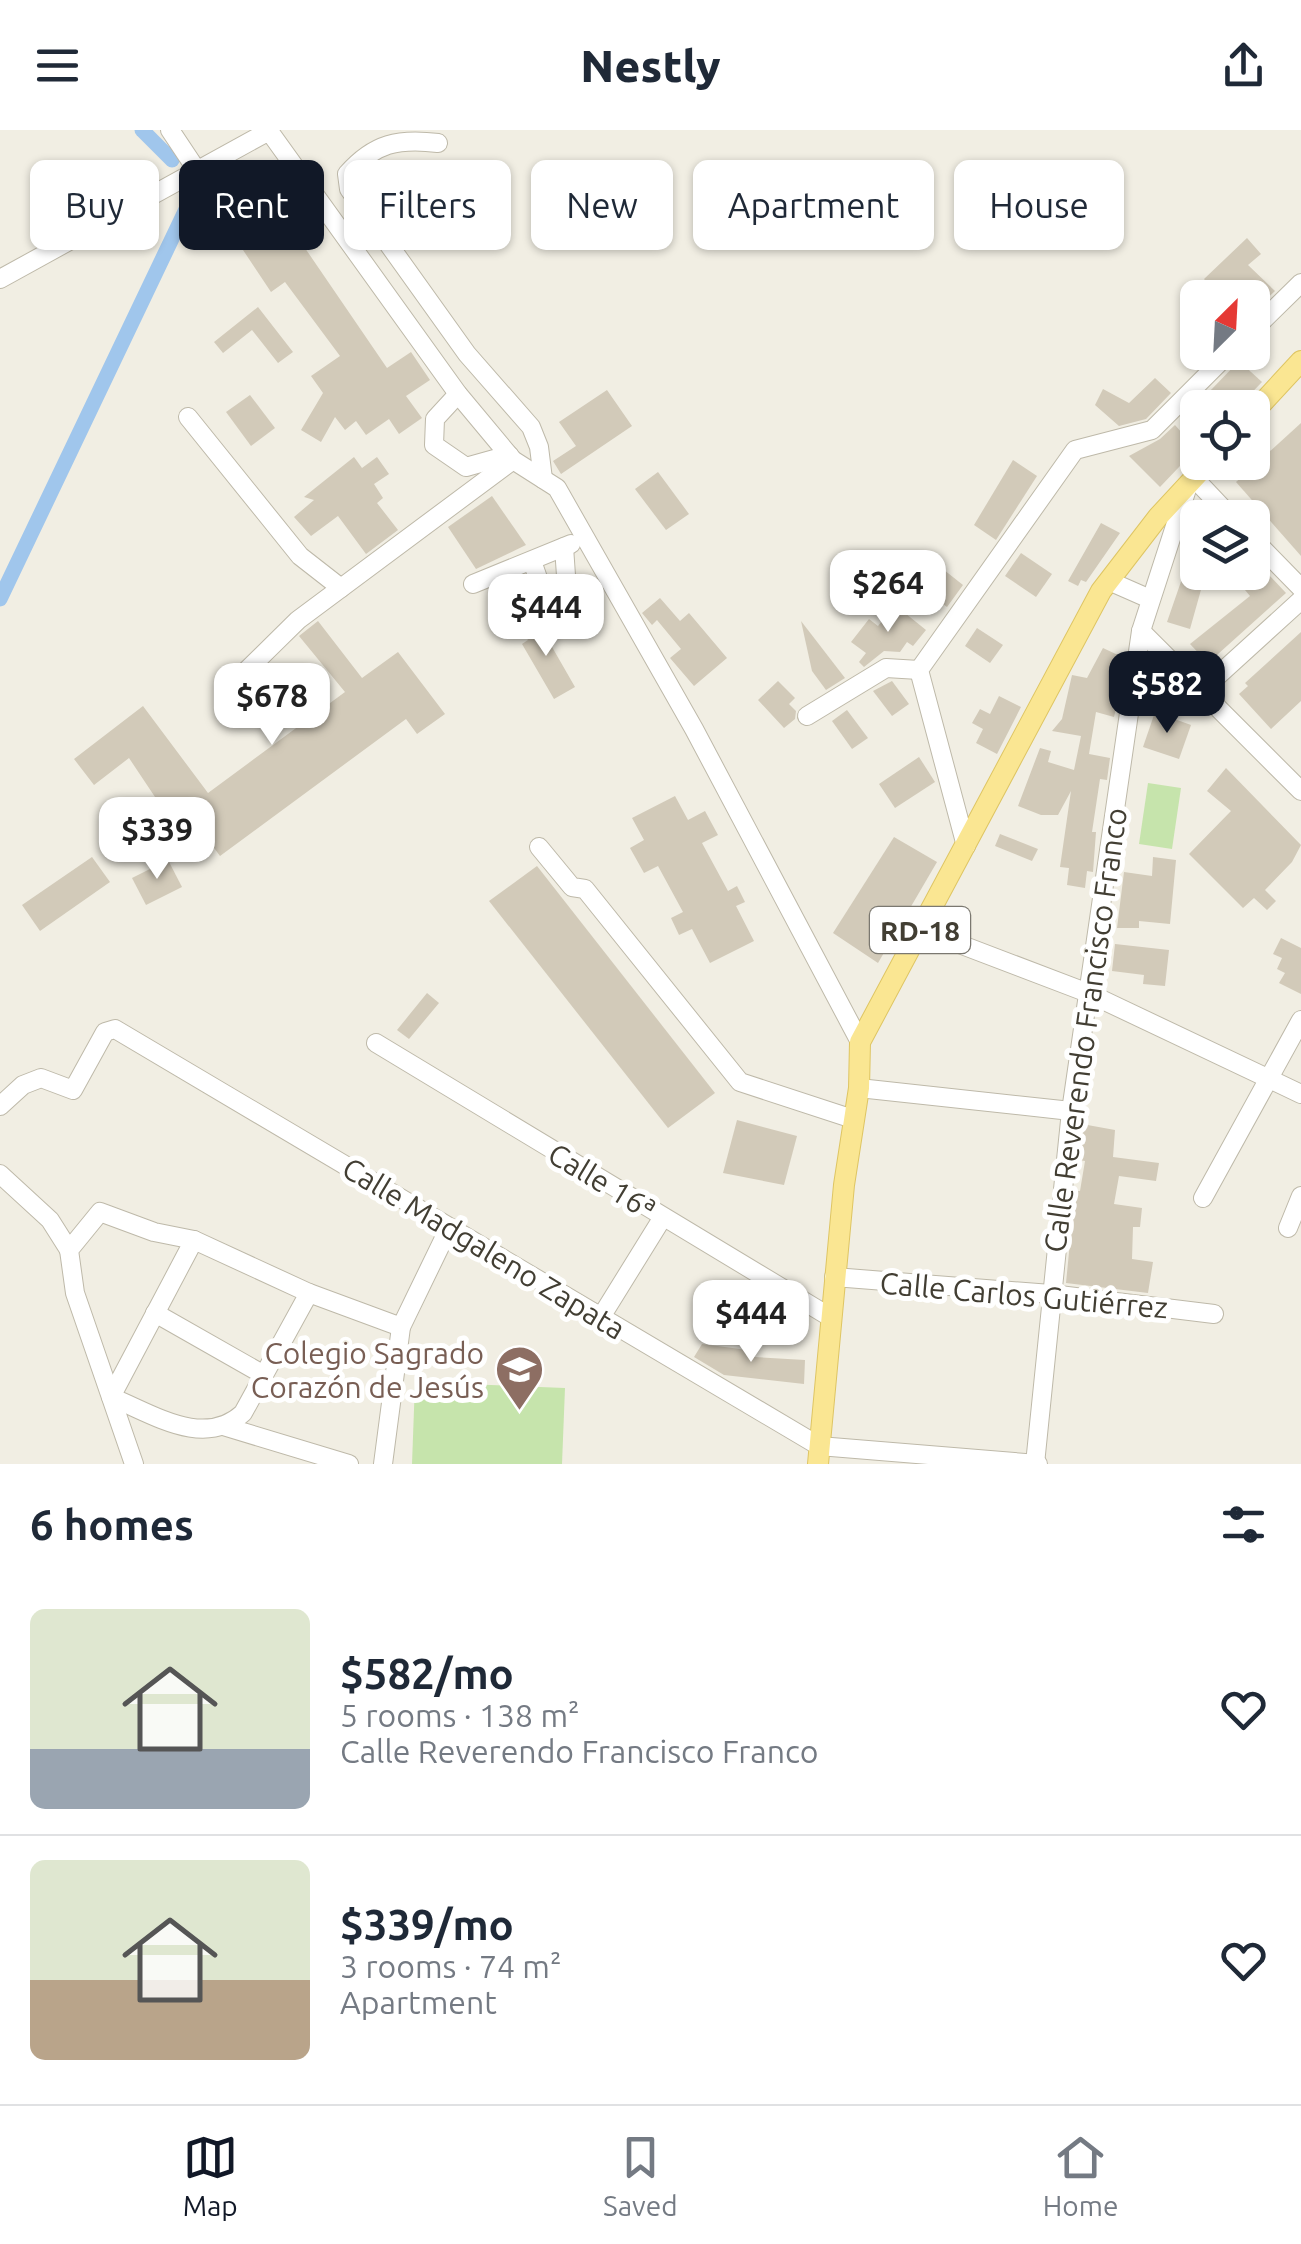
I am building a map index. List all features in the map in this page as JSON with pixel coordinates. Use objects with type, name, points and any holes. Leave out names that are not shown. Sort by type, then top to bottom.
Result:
[{"type":"main road","points":[[1270,395],[1301,361]]},
{"type":"main road","name":"RD-18","points":[[818,1455],[834,1278],[859,1088],[860,1042],[1109,582],[1194,480]]},
{"type":"street","points":[[170,130],[190,160]]},
{"type":"street","points":[[211,160],[254,134],[269,131],[458,394],[511,458],[557,488],[694,729],[860,1042]]},
{"type":"street","points":[[438,143],[399,138],[362,157],[346,174],[349,190],[467,354],[531,428],[539,447],[543,479]]},
{"type":"street","points":[[0,279],[179,179]]},
{"type":"street","points":[[1270,313],[1301,283]]},
{"type":"street","points":[[919,670],[1075,450],[1152,430],[1212,370]]},
{"type":"street","points":[[458,394],[435,419],[434,445],[466,467],[511,458]]},
{"type":"street","points":[[188,416],[300,556],[340,588]]},
{"type":"street","points":[[237,680],[298,620],[511,458]]},
{"type":"street","name":"Calle Reverendo Francisco Franco","points":[[1036,1464],[1071,1111],[1141,631],[1195,480]]},
{"type":"street","points":[[1200,480],[1217,500]]},
{"type":"street","points":[[473,584],[585,537]]},
{"type":"street","points":[[532,561],[542,602],[549,610],[563,613],[568,604],[564,547]]},
{"type":"street","points":[[1270,556],[1301,588]]},
{"type":"street","points":[[1109,582],[1150,599]]},
{"type":"street","points":[[1202,690],[1301,600]]},
{"type":"street","points":[[1141,631],[1301,791]]},
{"type":"street","points":[[807,716],[886,668],[919,670]]},
{"type":"street","points":[[919,670],[966,846]]},
{"type":"street","points":[[539,847],[572,887],[586,889],[740,1082],[853,1119]]},
{"type":"street","points":[[920,929],[1088,993],[1268,1075],[1301,1094]]},
{"type":"street","points":[[1203,1198],[1301,1020]]},
{"type":"street","name":"Calle Madgaleno Zapata","points":[[0,1106],[40,1078],[72,1090],[105,1032],[115,1029],[600,1317],[818,1455],[1036,1464]]},
{"type":"street","name":"Calle 16ª","points":[[376,1043],[830,1317]]},
{"type":"street","points":[[859,1088],[1071,1111]]},
{"type":"street","points":[[0,1174],[50,1220],[70,1250],[75,1293],[134,1464]]},
{"type":"street","points":[[1288,1228],[1301,1196]]},
{"type":"street","points":[[70,1250],[100,1212],[154,1232],[194,1240],[309,1292],[400,1327]]},
{"type":"street","points":[[600,1317],[662,1217]]},
{"type":"street","points":[[383,1464],[400,1327],[449,1228]]},
{"type":"street","points":[[111,1397],[194,1240]]},
{"type":"street","name":"Calle Carlos Gutiérrez","points":[[834,1278],[1051,1294],[1214,1314]]},
{"type":"street","points":[[111,1397],[196,1431],[223,1426],[243,1414],[309,1292]]},
{"type":"street","points":[[154,1313],[264,1375]]},
{"type":"street","points":[[223,1426],[349,1464]]},
{"type":"green space","points":[[1148,783],[1181,788],[1172,849],[1139,844]]},
{"type":"green space","points":[[415,1382],[565,1388],[562,1464],[412,1464]]},
{"type":"building","points":[[1247,238],[1261,254],[1248,265],[1264,280],[1204,279]]},
{"type":"building","points":[[243,250],[306,250],[387,368],[411,352],[430,380],[406,396],[422,418],[399,434],[389,419],[366,435],[356,421],[345,430],[335,417],[321,442],[301,430],[323,393],[311,376],[340,356],[285,282],[271,292]]},
{"type":"building","points":[[258,307],[293,352],[278,363],[252,330],[223,353],[214,342]]},
{"type":"building","points":[[1230,370],[1249,370],[1262,382],[1254,390],[1211,390]]},
{"type":"building","points":[[1155,378],[1171,393],[1146,419],[1119,426],[1095,405],[1103,389],[1129,403]]},
{"type":"building","points":[[607,390],[632,426],[561,474],[553,461],[576,446],[559,422]]},
{"type":"building","points":[[250,395],[275,428],[251,446],[226,412]]},
{"type":"building","points":[[1301,423],[1301,556],[1270,521],[1270,500],[1252,500],[1236,482],[1270,480],[1270,451]]},
{"type":"building","points":[[1175,425],[1180,431],[1180,466],[1160,487],[1129,456],[1160,439]]},
{"type":"building","points":[[354,457],[362,468],[377,457],[389,474],[374,484],[383,498],[377,503],[398,530],[366,554],[338,516],[311,536],[294,517],[314,500],[304,497]]},
{"type":"building","points":[[1013,460],[1037,476],[996,540],[974,525]]},
{"type":"building","points":[[658,472],[689,514],[666,530],[635,489]]},
{"type":"building","points":[[492,496],[526,545],[476,569],[448,527]]},
{"type":"building","points":[[1101,523],[1120,533],[1086,582],[1081,580],[1078,586],[1068,581]]},
{"type":"building","points":[[1021,553],[1052,574],[1036,597],[1005,576]]},
{"type":"building","points":[[907,560],[939,566],[963,585],[947,607],[922,588],[928,579]]},
{"type":"building","points":[[1270,576],[1286,593],[1208,663],[1190,644],[1250,596],[1245,590],[1270,590]]},
{"type":"building","points":[[1180,584],[1180,590],[1201,590],[1190,629],[1167,622]]},
{"type":"building","points":[[660,598],[680,621],[689,613],[727,658],[694,686],[670,658],[681,649],[657,620],[652,625],[642,613]]},
{"type":"building","points":[[895,605],[926,630],[913,646],[907,642],[900,652],[884,651],[864,667],[859,662],[866,653],[851,642],[869,619],[878,626]]},
{"type":"building","points":[[539,617],[551,629],[544,633],[575,687],[554,699],[522,644],[528,640],[522,631]]},
{"type":"building","points":[[318,621],[362,678],[398,652],[445,714],[417,734],[406,719],[220,856],[184,807],[169,818],[129,758],[94,785],[74,759],[143,706],[208,793],[345,692],[299,636]]},
{"type":"building","points":[[801,621],[845,678],[826,690],[812,671]]},
{"type":"building","points":[[977,628],[1003,645],[990,663],[965,646]]},
{"type":"building","points":[[1301,632],[1301,701],[1271,729],[1239,694],[1248,686],[1245,683]]},
{"type":"building","points":[[1103,648],[1120,656],[1112,685],[1117,686],[1119,696],[1114,717],[1096,712],[1089,754],[1110,758],[1107,780],[1100,779],[1092,832],[1096,832],[1093,872],[1087,871],[1085,888],[1067,885],[1069,868],[1060,867],[1071,791],[1058,815],[1041,815],[1018,806],[1040,748],[1051,751],[1048,762],[1074,770],[1081,736],[1052,731],[1062,719],[1072,675],[1087,678]]},
{"type":"building","points":[[778,681],[795,698],[789,704],[796,711],[795,719],[784,728],[758,700]]},
{"type":"building","points":[[892,681],[909,704],[892,716],[873,691]]},
{"type":"building","points":[[999,696],[1021,707],[997,754],[976,743],[983,729],[972,723],[980,709],[990,714]]},
{"type":"building","points":[[847,710],[868,738],[852,749],[832,721]]},
{"type":"building","points":[[1155,712],[1191,725],[1179,759],[1143,747]]},
{"type":"building","points":[[919,757],[935,782],[895,808],[879,784]]},
{"type":"building","points":[[1226,768],[1301,845],[1292,862],[1265,890],[1276,901],[1267,910],[1254,898],[1243,908],[1189,854],[1231,811],[1207,791]]},
{"type":"building","points":[[675,796],[688,820],[705,811],[718,835],[702,843],[728,891],[737,886],[745,902],[736,906],[754,941],[710,963],[692,929],[679,935],[671,918],[683,912],[658,866],[644,873],[630,848],[644,840],[632,818]]},
{"type":"building","points":[[1000,834],[1038,849],[1032,861],[995,846]]},
{"type":"building","points":[[894,837],[937,862],[878,963],[833,933]]},
{"type":"building","points":[[92,857],[110,882],[40,931],[22,905]]},
{"type":"building","points":[[1153,857],[1176,860],[1170,924],[1139,921],[1139,928],[1117,928],[1124,872],[1152,876]]},
{"type":"building","points":[[168,860],[182,887],[146,905],[132,878]]},
{"type":"building","points":[[537,866],[715,1093],[668,1128],[489,901]]},
{"type":"building","points":[[1281,938],[1301,948],[1301,994],[1279,983],[1285,973],[1277,969],[1282,958],[1273,954]]},
{"type":"building","points":[[1115,944],[1169,950],[1165,986],[1143,984],[1144,975],[1112,971]]},
{"type":"building","points":[[427,993],[439,1003],[409,1039],[397,1030]]},
{"type":"building","points":[[737,1120],[797,1136],[784,1185],[723,1173]]},
{"type":"building","points":[[1082,1124],[1115,1130],[1113,1157],[1159,1163],[1156,1181],[1119,1176],[1114,1204],[1142,1208],[1140,1227],[1133,1227],[1132,1259],[1153,1262],[1148,1293],[1066,1283],[1075,1191],[1080,1191],[1085,1161],[1079,1160]]},
{"type":"building","points":[[702,1344],[755,1351],[754,1357],[805,1360],[804,1384],[724,1375],[694,1357]]},
{"type":"waterway","points":[[142,130],[172,160]]},
{"type":"waterway","points":[[0,599],[179,224]]},
{"type":"place","name":"Colegio Sagrado Corazón de Jesús","points":[[519,1412]]}]
